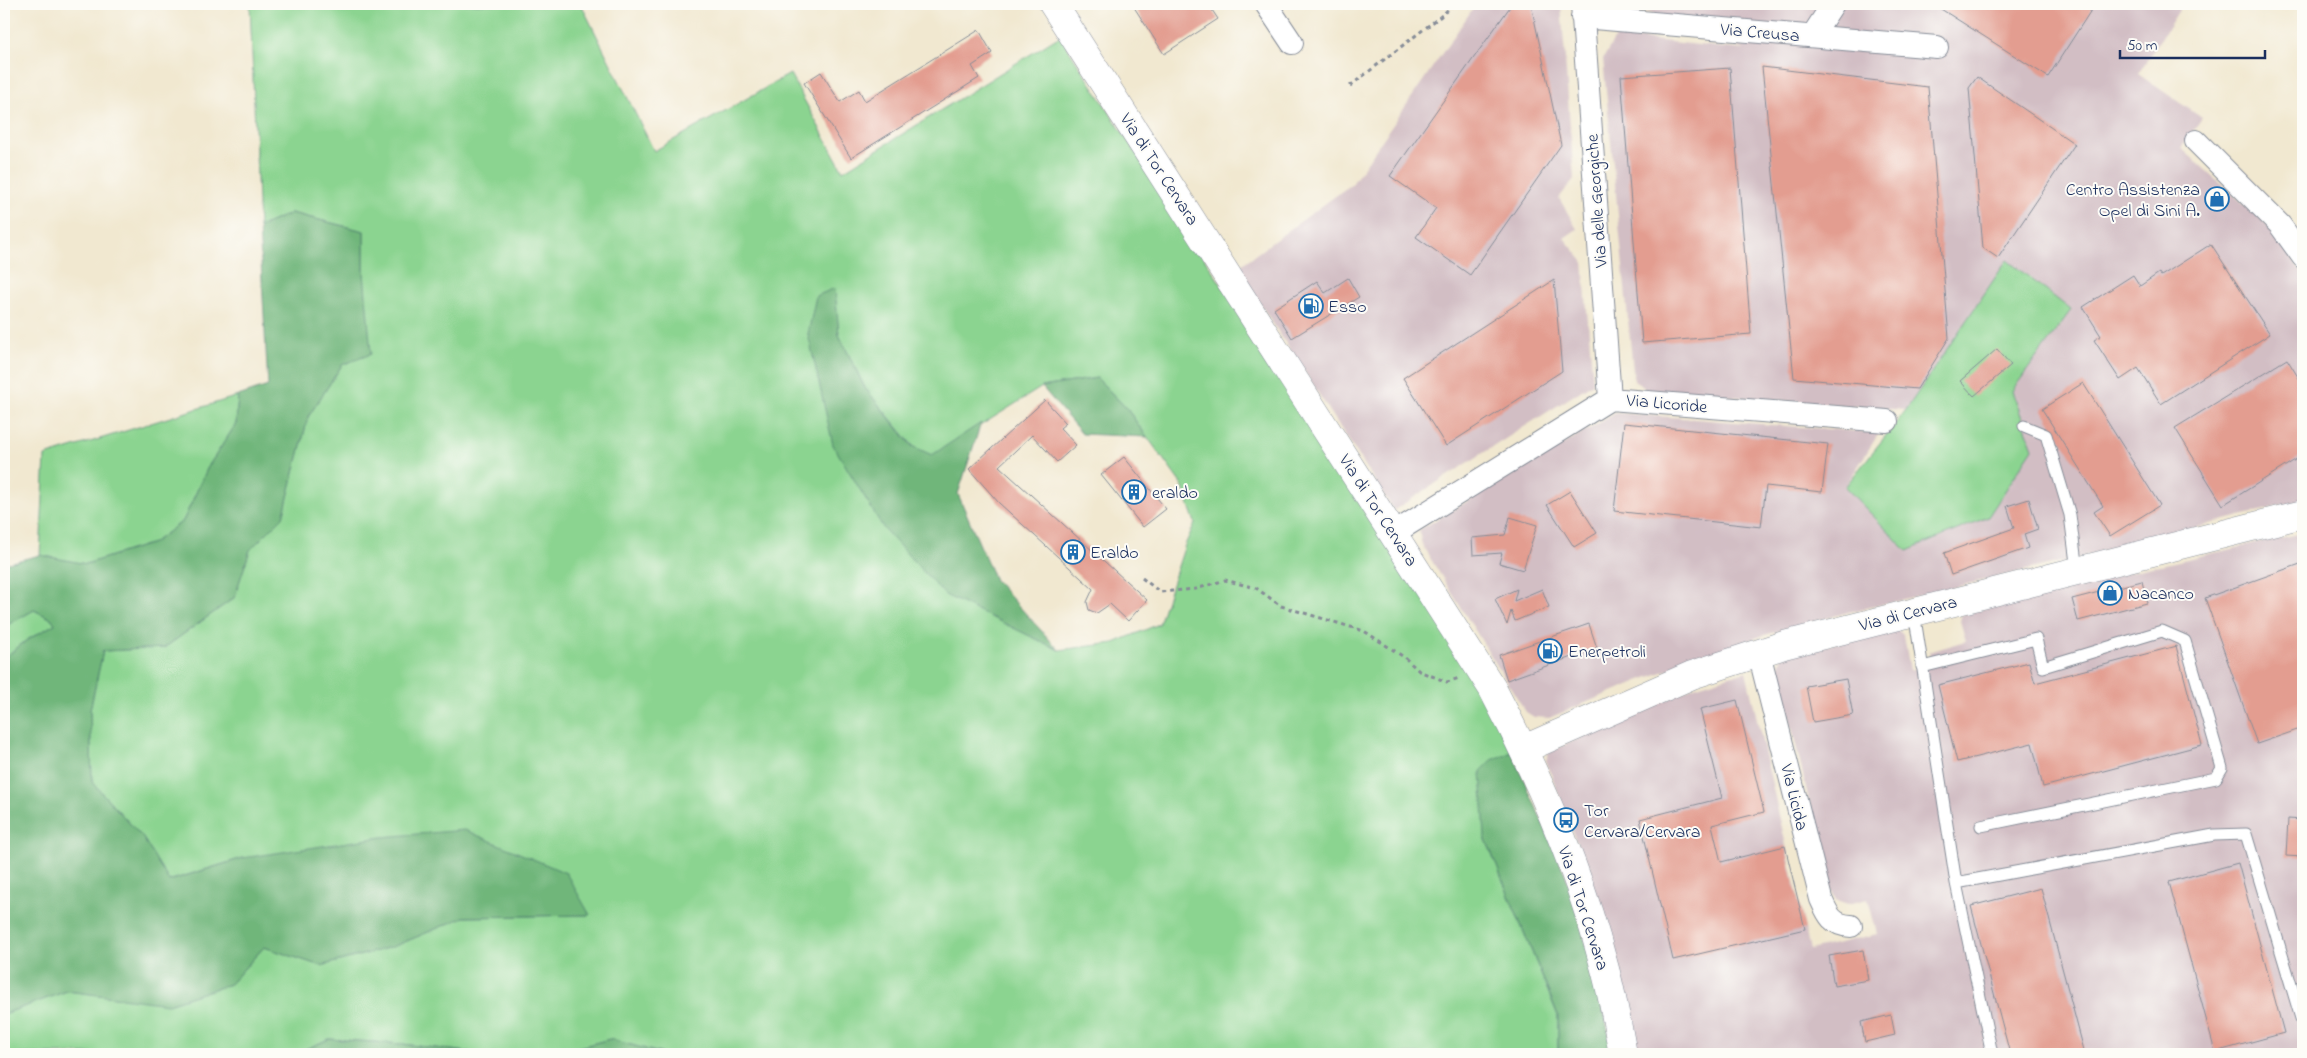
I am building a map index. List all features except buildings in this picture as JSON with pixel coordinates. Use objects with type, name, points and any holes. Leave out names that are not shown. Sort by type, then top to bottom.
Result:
[{"type":"street","name":"Via di Tor Cervara","points":[[1053,4],[1492,688],[1524,749],[1585,900],[1604,963],[1624,1054]]},
{"type":"street","points":[[1266,4],[1292,43]]},
{"type":"street","points":[[1812,36],[1833,4]]},
{"type":"street","name":"Via Creusa","points":[[1582,10],[1812,36],[1937,47]]},
{"type":"street","name":"Via delle Georgiche","points":[[1582,10],[1610,399]]},
{"type":"street","points":[[2196,140],[2280,225],[2303,257]]},
{"type":"street","name":"Via Licoride","points":[[1394,533],[1610,399],[1888,421]]},
{"type":"street","name":"Via di Cervara","points":[[1524,749],[1692,675],[1758,653],[2303,514]]},
{"type":"street","name":"Via Licida","points":[[1758,653],[1821,899],[1830,918],[1834,922],[1840,926],[1851,926]]},
{"type":"lane","points":[[2024,426],[2046,435],[2070,515],[2077,572]]},
{"type":"lane","points":[[1914,612],[1956,883],[1992,1054]]},
{"type":"lane","points":[[1922,667],[2036,640],[2043,668],[2162,631],[2185,641],[2222,768],[2216,778],[1981,826]]},
{"type":"lane","points":[[1956,883],[2214,835],[2246,834],[2303,1025]]},
{"type":"path","points":[[1350,86],[1454,4]]},
{"type":"path","points":[[1142,578],[1160,592],[1196,589],[1225,580],[1256,588],[1281,606],[1364,631],[1404,657],[1419,671],[1447,682],[1461,678],[1478,666]]},
{"type":"shaded area","points":[[1476,4],[1561,4],[1574,179],[1559,198],[1577,229],[1564,238],[1583,261],[1593,383],[1394,510],[1237,268],[1352,184]]},
{"type":"shaded area","points":[[1626,4],[2183,4],[2138,74],[2202,118],[2181,148],[2275,232],[2303,275],[2303,500],[2069,560],[1849,612],[1761,636],[1638,681],[1549,718],[1534,717],[1526,712],[1422,545],[1419,530],[1616,413],[1879,433],[1845,487],[2033,448],[2012,391],[2071,310],[2007,261],[1906,410],[1648,390],[1634,381],[1603,59],[1616,36],[1745,50]]},
{"type":"shaded area","points":[[2303,533],[2303,1054],[1635,1054],[1594,891],[1546,760],[1549,752],[1694,687],[1746,671],[1810,950],[1877,934],[1868,899],[1848,904],[1836,900],[1829,885],[1778,669],[1782,656],[1897,629],[1904,636],[1910,670],[1932,664],[1929,652],[1966,641],[1960,621],[1962,614],[2076,584]]},
{"type":"green space","points":[[250,4],[581,4],[654,151],[790,74],[843,171],[1060,36],[1454,643],[1512,752],[1485,837],[1558,1016],[1558,1054],[663,1054],[610,1039],[553,1054],[484,1054],[402,1044],[329,1039],[294,1054],[4,1054],[4,1014],[67,991],[168,1003],[230,984],[264,947],[321,966],[395,946],[464,917],[590,915],[243,858],[168,881],[143,838],[92,782],[90,710],[103,651],[164,648],[234,598],[250,550],[283,517],[308,417],[342,365],[364,273],[364,231],[291,213],[259,227]],"holes":[[[834,288],[839,335],[865,388],[913,446],[932,456],[1042,387],[1097,378],[1127,409],[1182,485],[1195,523],[1185,545],[1159,624],[1114,643],[1059,650],[1005,623],[808,334]]]},
{"type":"green space","points":[[291,213],[364,231],[364,273],[371,354],[342,365],[308,417],[283,517],[250,550],[234,598],[164,648],[103,651],[90,710],[92,782],[143,838],[169,881],[243,858],[382,837],[465,830],[566,873],[590,915],[464,917],[395,946],[321,966],[264,947],[230,984],[168,1004],[67,991],[4,1014],[4,658],[27,640],[55,624],[52,619],[34,610],[4,627],[4,564],[40,555],[86,564],[153,543],[183,521],[208,467],[236,424],[238,396],[268,386],[259,227]]},
{"type":"green space","points":[[2007,260],[2071,310],[2012,391],[2033,448],[1988,517],[1907,551],[1845,487],[1906,410]]},
{"type":"green space","points":[[835,288],[839,335],[865,388],[912,446],[932,455],[981,423],[958,494],[995,580],[1059,650],[945,595],[884,529],[833,445],[808,334],[816,296]]},
{"type":"green space","points":[[1097,378],[1127,409],[1147,437],[1082,434],[1042,387]]},
{"type":"green space","points":[[238,396],[236,424],[208,467],[183,521],[153,543],[86,564],[40,556],[45,456]]},
{"type":"green space","points":[[34,610],[52,619],[55,624],[27,640],[4,658],[4,627]]},
{"type":"green space","points":[[1512,752],[1566,876],[1598,984],[1613,1054],[1558,1054],[1558,1015],[1485,837],[1481,771],[1492,760]]},
{"type":"green space","points":[[329,1039],[402,1044],[484,1054],[294,1054]]},
{"type":"green space","points":[[610,1039],[663,1054],[553,1054]]},
{"type":"place","name":"Centro Assistenza Opel di Sini A.","points":[[2217,199]]},
{"type":"place","name":"Esso","points":[[1311,306]]},
{"type":"place","name":"eraldo","points":[[1134,492]]},
{"type":"place","name":"Eraldo","points":[[1073,552]]},
{"type":"place","name":"Nacanco","points":[[2110,593]]},
{"type":"place","name":"Enerpetroli","points":[[1550,651]]},
{"type":"place","name":"Tor Cervara/Cervara","points":[[1566,820]]}]
